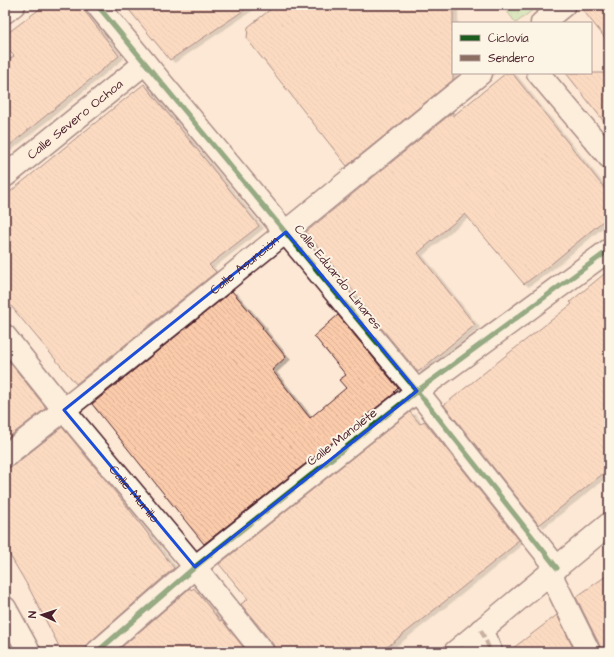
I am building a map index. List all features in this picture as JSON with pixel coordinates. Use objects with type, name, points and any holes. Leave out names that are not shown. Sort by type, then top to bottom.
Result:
[{"type":"street","points":[[5,12],[14,5]]},
{"type":"street","name":"Calle Eduardo Linares","points":[[97,5],[417,391],[553,570],[589,652]]},
{"type":"street","points":[[543,22],[564,5]]},
{"type":"street","name":"Calle Severo Ochoa","points":[[5,176],[144,63]]},
{"type":"street","name":"Calle Asunción","points":[[5,456],[286,232],[480,74]]},
{"type":"street","points":[[539,74],[609,157]]},
{"type":"street","name":"Calle Manolete","points":[[97,652],[195,567],[417,391],[609,250]]},
{"type":"street","name":"Calle Murillo","points":[[5,336],[263,652]]},
{"type":"street","points":[[459,650],[609,524]]},
{"type":"street","points":[[5,608],[29,652]]},
{"type":"street","points":[[481,630],[491,652]]},
{"type":"highlighted area","points":[[286,232],[417,391],[195,567],[64,410]]},
{"type":"green space","points":[[502,5],[539,5],[517,22],[515,22]]},
{"type":"building","points":[[45,5],[80,5],[119,56],[5,149],[5,63],[14,56],[5,46],[5,35]]},
{"type":"building","points":[[125,5],[252,5],[170,60]]},
{"type":"building","points":[[276,5],[453,5],[453,80],[347,166],[247,39],[248,27]]},
{"type":"building","points":[[579,5],[609,5],[609,43]]},
{"type":"building","points":[[609,73],[609,128],[567,74]]},
{"type":"building","points":[[505,74],[513,74],[609,194],[609,216],[550,265],[524,284],[465,214],[445,230],[418,253],[475,325],[418,372],[357,299],[359,298],[306,232],[453,112],[453,116]]},
{"type":"building","points":[[144,84],[259,226],[209,265],[216,272],[76,384],[5,299],[5,196]]},
{"type":"building","points":[[609,270],[609,469],[539,525],[444,405],[572,304],[570,302]]},
{"type":"building","points":[[232,291],[286,357],[272,370],[310,418],[346,388],[339,380],[346,375],[314,336],[338,315],[398,388],[394,392],[395,393],[204,544],[92,404]]},
{"type":"building","points":[[5,356],[46,408],[5,440]]},
{"type":"building","points":[[410,412],[420,424],[424,421],[519,540],[515,543],[516,544],[381,652],[275,652],[273,644],[241,604],[248,599],[219,564]]},
{"type":"building","points":[[62,427],[129,509],[174,568],[89,643],[85,648],[85,652],[62,652],[29,588],[5,547],[5,468],[13,466]]},
{"type":"building","points":[[609,574],[609,652],[601,652],[600,646],[576,597]]},
{"type":"building","points":[[190,588],[191,590],[194,588],[247,652],[116,652]]},
{"type":"building","points":[[557,615],[575,652],[508,652]]},
{"type":"marked path","points":[[481,630],[491,652]]},
{"type":"marked path","points":[[461,647],[462,652]]},
{"type":"cycle path","points":[[97,5],[417,391],[557,568]]},
{"type":"cycle path","points":[[97,652],[195,567],[417,391],[609,250]]}]
